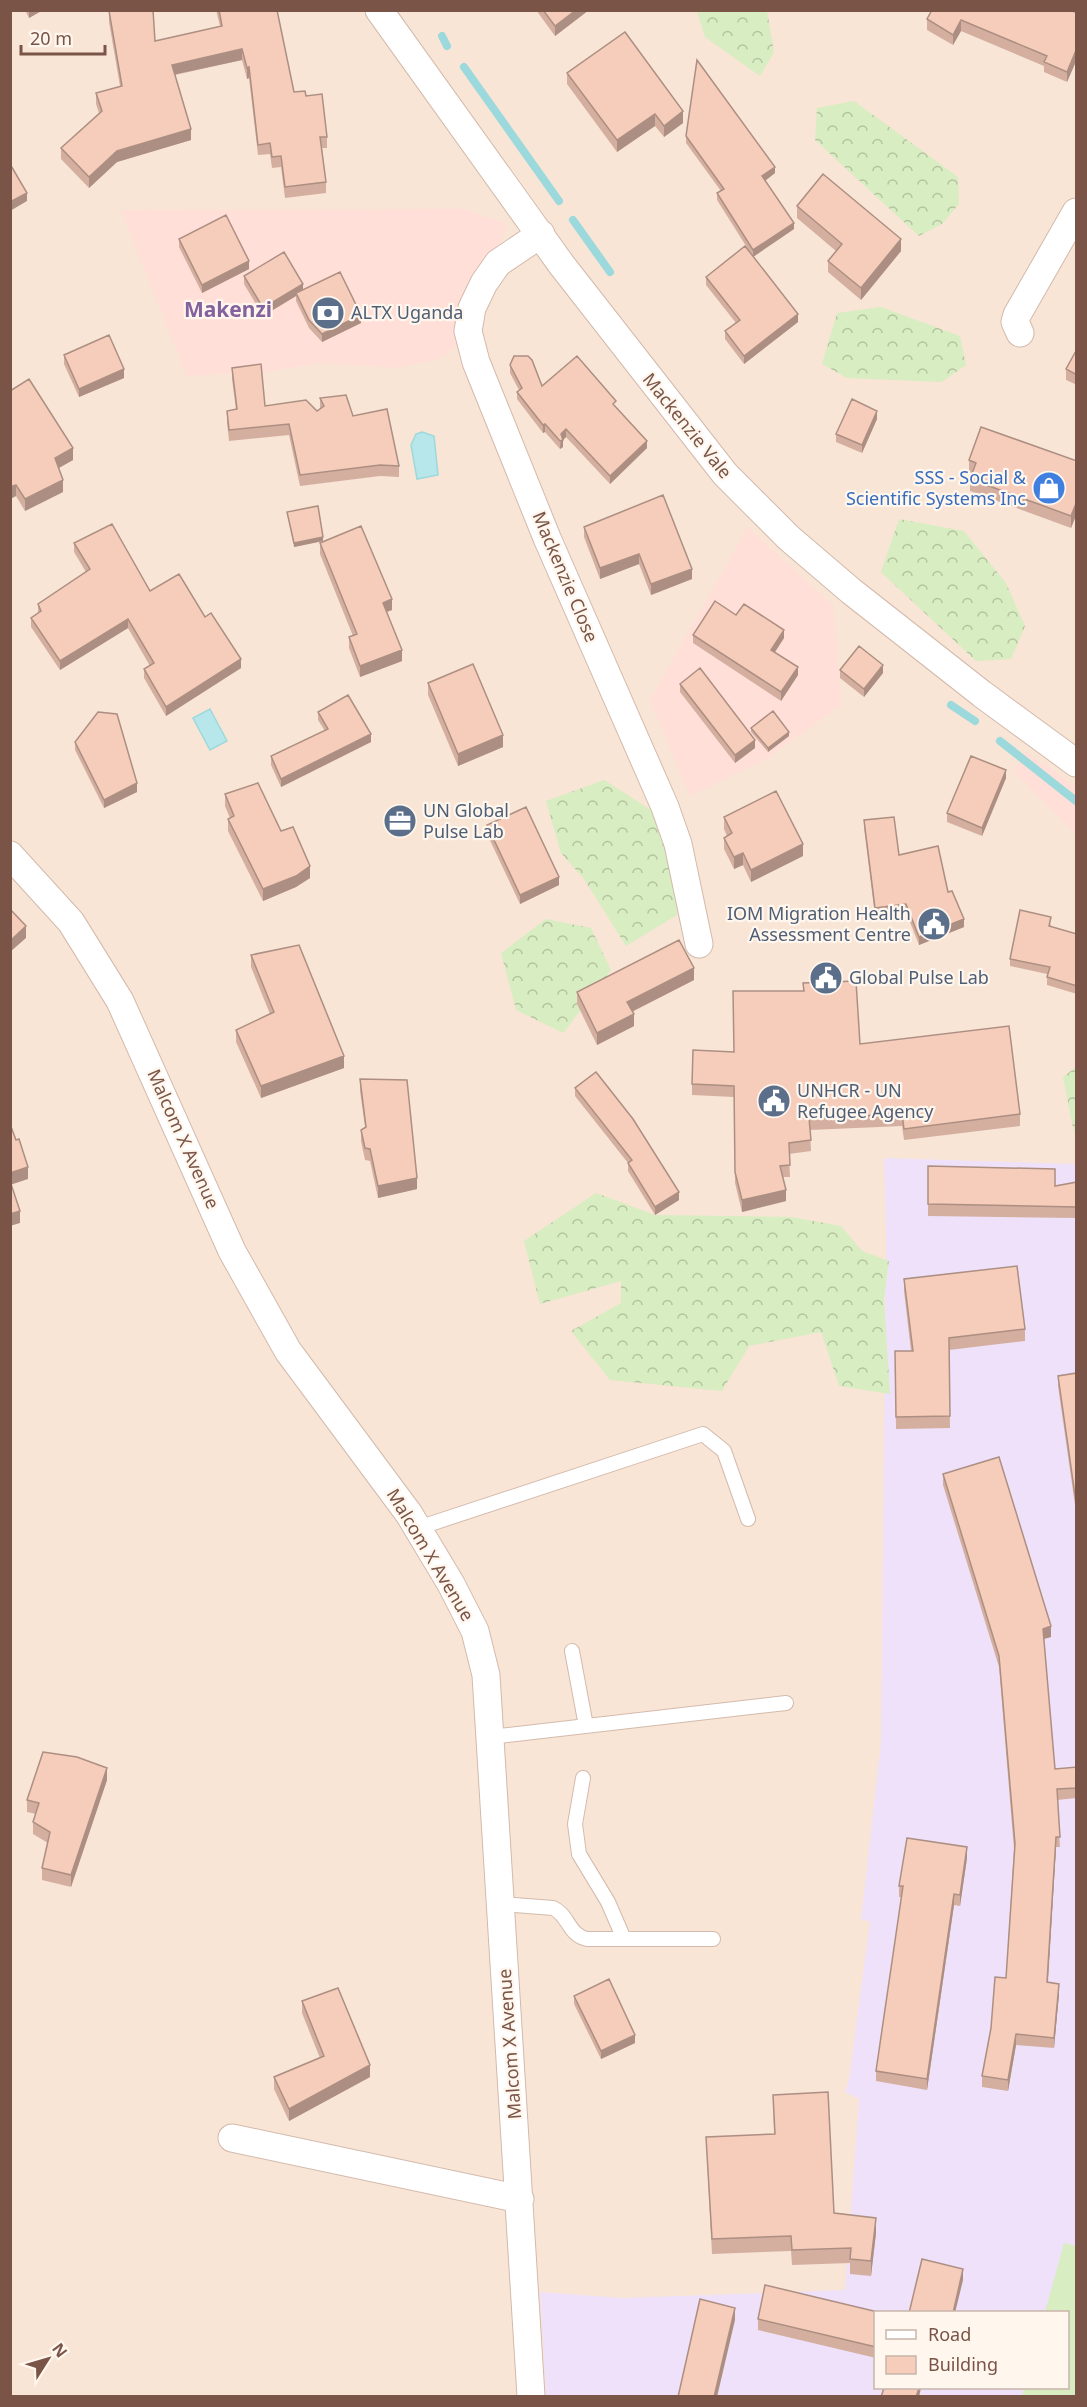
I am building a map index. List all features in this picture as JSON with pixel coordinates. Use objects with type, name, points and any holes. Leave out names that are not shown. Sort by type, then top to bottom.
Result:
[{"type":"street","name":"Mackenzie Vale","points":[[379,10],[678,418],[725,474],[789,538],[851,591],[982,694],[1077,763]]},
{"type":"street","points":[[1020,333],[1016,322],[1017,315],[1077,212]]},
{"type":"street","name":"Mackenzie Close","points":[[541,234],[498,263],[484,283],[472,308],[468,331],[476,362],[547,538],[665,807],[678,844],[699,944]]},
{"type":"street","name":"Malcom X Avenue","points":[[10,855],[71,922],[120,1001],[232,1251],[288,1351],[418,1528],[476,1631],[486,1675],[531,2397]]},
{"type":"street","points":[[232,2138],[520,2199]]},
{"type":"lane","points":[[418,1528],[703,1434],[724,1451],[748,1519]]},
{"type":"lane","points":[[573,1651],[586,1726]]},
{"type":"lane","points":[[490,1737],[786,1703]]},
{"type":"lane","points":[[583,1778],[575,1824],[579,1854],[608,1902],[624,1939]]},
{"type":"lane","points":[[501,1904],[553,1908],[560,1911],[572,1931],[580,1937],[713,1939]]},
{"type":"shaded area","points":[[11,11],[1076,11],[1076,2396],[11,2396]]},
{"type":"shaded area","points":[[465,209],[507,224],[460,343],[440,359],[396,368],[321,363],[273,371],[187,376],[121,210]]},
{"type":"shaded area","points":[[748,527],[833,606],[841,705],[769,757],[690,796],[650,700]]},
{"type":"shaded area","points":[[1025,751],[1076,786],[1076,834],[1014,772]]},
{"type":"shaded area","points":[[884,1158],[1076,1164],[1076,2396],[546,2396],[540,2292],[622,2298],[845,2290],[859,2099],[845,2092],[849,2080],[870,1921],[861,1920],[881,1742],[886,1235]]},
{"type":"green space","points":[[697,11],[767,11],[774,52],[760,76],[705,37]]},
{"type":"green space","points":[[854,101],[958,177],[959,204],[942,224],[919,236],[815,140],[817,108]]},
{"type":"green space","points":[[881,307],[960,336],[966,365],[942,382],[847,378],[822,364],[837,313]]},
{"type":"green space","points":[[899,519],[964,531],[1006,583],[1025,626],[1011,659],[976,661],[881,572]]},
{"type":"green space","points":[[604,780],[670,822],[677,915],[626,946],[584,879],[561,853],[546,801]]},
{"type":"green space","points":[[546,919],[591,928],[611,970],[563,1033],[516,1010],[501,953]]},
{"type":"green space","points":[[1076,1067],[1076,1143],[1063,1077]]},
{"type":"green space","points":[[596,1193],[655,1215],[791,1217],[841,1226],[862,1251],[889,1261],[884,1299],[890,1394],[839,1386],[821,1332],[749,1346],[722,1391],[610,1380],[571,1331],[621,1303],[621,1281],[540,1304],[524,1241]]},
{"type":"green space","points":[[1064,2243],[1076,2246],[1076,2396],[1022,2396],[1024,2389],[1069,2389],[1069,2311],[1045,2311]]},
{"type":"water","points":[[422,432],[434,436],[438,475],[417,479],[411,445],[416,434]]},
{"type":"water","points":[[210,709],[227,741],[210,750],[193,718]]},
{"type":"building","points":[[153,10],[155,41],[222,26],[219,10],[277,10],[294,92],[305,91],[306,96],[322,94],[327,137],[320,137],[326,182],[285,187],[281,156],[272,157],[270,143],[258,145],[249,67],[247,68],[242,49],[172,65],[191,129],[117,151],[89,177],[61,148],[102,111],[96,93],[122,86],[109,11]]},
{"type":"building","points":[[543,10],[576,10],[555,26]]},
{"type":"building","points":[[932,10],[1071,10],[1077,13],[1077,48],[1067,72],[1044,62],[1047,56],[961,20],[953,35],[927,19]]},
{"type":"building","points":[[625,32],[683,111],[664,126],[655,114],[617,140],[567,73]]},
{"type":"building","points":[[697,60],[775,167],[762,176],[794,223],[753,250],[717,193],[724,189],[686,136]]},
{"type":"building","points":[[10,164],[27,193],[10,202]]},
{"type":"building","points":[[823,174],[901,239],[861,288],[828,261],[842,244],[797,206]]},
{"type":"building","points":[[226,215],[249,261],[202,285],[179,239]]},
{"type":"building","points":[[745,246],[798,314],[744,356],[725,331],[740,320],[706,277]]},
{"type":"building","points":[[284,252],[303,284],[263,308],[244,276]]},
{"type":"building","points":[[340,272],[361,315],[322,334],[309,320],[296,293]]},
{"type":"building","points":[[109,335],[124,369],[79,389],[64,355]]},
{"type":"building","points":[[1077,349],[1077,375],[1066,369]]},
{"type":"building","points":[[514,356],[528,356],[532,360],[542,386],[577,356],[616,401],[613,404],[647,441],[610,476],[566,429],[561,434],[563,440],[560,441],[545,424],[543,425],[517,392],[522,388],[510,365]]},
{"type":"building","points":[[261,364],[265,406],[306,400],[317,411],[324,406],[320,398],[346,395],[353,416],[387,409],[399,466],[380,465],[300,475],[289,424],[229,430],[227,411],[237,409],[232,368]]},
{"type":"building","points":[[29,379],[73,448],[55,458],[63,480],[25,499],[16,485],[10,487],[10,391]]},
{"type":"building","points":[[852,399],[877,411],[862,445],[836,434]]},
{"type":"building","points":[[981,427],[1077,461],[1077,501],[1071,516],[970,479],[976,463],[969,460]]},
{"type":"building","points":[[663,495],[692,569],[651,584],[639,554],[600,568],[584,527]]},
{"type":"building","points":[[318,506],[323,537],[294,543],[287,512]]},
{"type":"building","points":[[112,524],[150,591],[179,574],[205,617],[211,613],[241,659],[166,707],[144,669],[154,663],[128,619],[60,661],[31,618],[41,611],[38,604],[90,569],[74,543]]},
{"type":"building","points":[[361,526],[392,599],[383,603],[402,650],[360,666],[349,637],[357,634],[320,543]]},
{"type":"building","points":[[715,601],[736,615],[744,604],[784,630],[771,650],[798,667],[781,692],[693,635]]},
{"type":"building","points":[[859,646],[883,665],[864,689],[840,670]]},
{"type":"building","points":[[473,664],[503,735],[458,754],[428,683]]},
{"type":"building","points":[[700,668],[755,740],[735,755],[680,684]]},
{"type":"building","points":[[348,695],[371,734],[281,779],[271,756],[328,729],[318,712]]},
{"type":"building","points":[[773,711],[789,732],[768,748],[751,728]]},
{"type":"building","points":[[98,712],[117,714],[137,783],[104,800],[75,742]]},
{"type":"building","points":[[971,756],[1006,770],[982,828],[947,813]]},
{"type":"building","points":[[258,783],[281,831],[293,827],[310,866],[296,876],[263,889],[228,819],[234,816],[225,794]]},
{"type":"building","points":[[776,791],[803,844],[751,870],[743,853],[734,857],[724,838],[732,833],[724,817]]},
{"type":"building","points":[[526,807],[559,877],[520,895],[487,825]]},
{"type":"building","points":[[894,817],[899,855],[938,846],[948,892],[952,891],[964,919],[919,937],[906,904],[875,908],[864,820]]},
{"type":"building","points":[[10,909],[26,926],[10,941]]},
{"type":"building","points":[[1020,910],[1051,917],[1049,926],[1077,934],[1077,986],[1047,977],[1050,967],[1010,959]]},
{"type":"building","points":[[679,940],[694,968],[627,1002],[634,1014],[597,1033],[577,992]]},
{"type":"building","points":[[299,945],[344,1056],[261,1086],[236,1030],[274,1012],[251,955]]},
{"type":"building","points":[[856,981],[860,1044],[1009,1026],[1020,1114],[904,1129],[902,1114],[809,1118],[811,1140],[789,1143],[790,1165],[780,1166],[786,1190],[742,1200],[735,1172],[734,1086],[692,1084],[693,1050],[734,1052],[733,991],[804,991],[803,983]]},
{"type":"building","points":[[596,1072],[633,1119],[679,1192],[655,1207],[628,1163],[632,1160],[575,1088]]},
{"type":"building","points":[[360,1079],[407,1080],[417,1178],[378,1186],[370,1149],[365,1148],[361,1130],[366,1127]]},
{"type":"building","points":[[10,1124],[16,1140],[19,1139],[28,1167],[10,1173]]},
{"type":"building","points":[[928,1166],[1055,1169],[1055,1186],[1077,1182],[1077,1207],[928,1204]]},
{"type":"building","points":[[10,1181],[20,1211],[10,1214]]},
{"type":"building","points":[[1017,1266],[1025,1329],[949,1338],[950,1416],[896,1417],[895,1351],[913,1351],[904,1279]]},
{"type":"building","points":[[1077,1373],[1077,1509],[1058,1376]]},
{"type":"building","points":[[999,1457],[1051,1626],[1043,1629],[1055,1769],[1077,1767],[1077,1788],[1057,1789],[1060,1837],[1056,1837],[1047,1982],[1059,1984],[1054,2038],[1016,2034],[1008,2080],[982,2076],[991,2028],[995,1977],[1006,1978],[1015,1844],[999,1656],[943,1474]]},
{"type":"building","points":[[43,1752],[77,1757],[107,1768],[71,1875],[42,1868],[50,1832],[33,1822],[39,1803],[27,1800]]},
{"type":"building","points":[[907,1838],[967,1847],[960,1895],[954,1894],[927,2079],[876,2071],[903,1886],[899,1886]]},
{"type":"building","points":[[609,1979],[635,2035],[601,2051],[574,1996]]},
{"type":"building","points":[[338,1988],[370,2065],[289,2109],[274,2077],[324,2056],[302,2001]]},
{"type":"building","points":[[828,2092],[834,2213],[876,2218],[871,2261],[850,2259],[851,2248],[792,2250],[791,2236],[712,2239],[706,2137],[775,2134],[773,2095]]},
{"type":"building","points":[[922,2259],[963,2269],[953,2311],[909,2311]]},
{"type":"building","points":[[765,2285],[874,2311],[874,2347],[758,2319]]},
{"type":"building","points":[[700,2299],[735,2308],[714,2397],[678,2397]]},
{"type":"building","points":[[884,2389],[919,2389],[916,2397],[881,2397]]},
{"type":"waterway","points":[[442,36],[447,46]]},
{"type":"waterway","points":[[464,67],[559,201]]},
{"type":"waterway","points":[[573,220],[610,272]]},
{"type":"waterway","points":[[951,705],[975,721]]},
{"type":"waterway","points":[[1000,741],[1076,801]]},
{"type":"place","name":"ALTX Uganda","points":[[328,313]]},
{"type":"place","name":"SSS - Social & Scientific Systems Inc","points":[[1049,488]]},
{"type":"place","name":"UN Global Pulse Lab","points":[[400,821]]},
{"type":"place","name":"IOM Migration Health Assessment Centre","points":[[934,924]]},
{"type":"place","name":"Global Pulse Lab","points":[[826,978]]},
{"type":"place","name":"UNHCR - UN Refugee Agency","points":[[774,1101]]},
{"type":"district","name":"Makenzi","points":[[228,310]]}]
